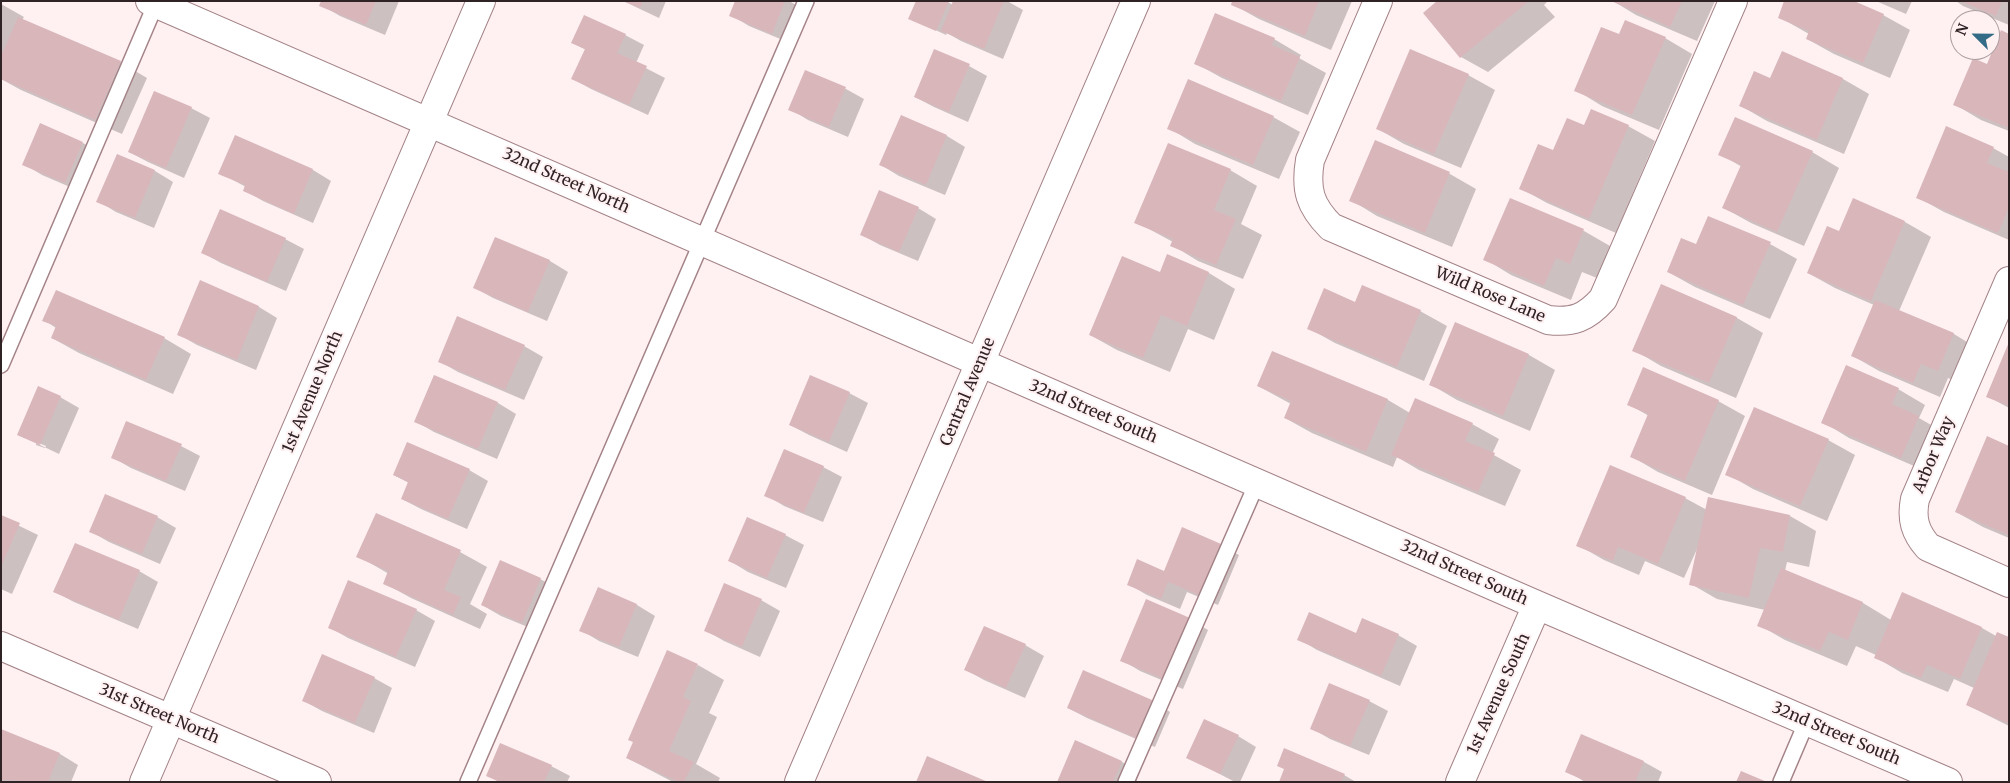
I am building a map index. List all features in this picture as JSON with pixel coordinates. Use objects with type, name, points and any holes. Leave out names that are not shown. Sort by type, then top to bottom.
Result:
[{"type":"street","name":"1st Avenue North","points":[[144,782],[481,1]]},
{"type":"street","name":"Central Avenue","points":[[799,782],[1136,1]]},
{"type":"street","name":"Wild Rose Lane","points":[[1378,1],[1310,160],[1307,179],[1310,197],[1318,214],[1331,227],[1548,320],[1563,322],[1579,319],[1593,311],[1603,299],[1733,1]]},
{"type":"street","name":"32nd Street North","points":[[155,2],[981,363]]},
{"type":"street","name":"Arbor Way","points":[[2009,282],[1915,499],[1912,512],[1917,531],[1928,547],[2009,583]]},
{"type":"street","name":"32nd Street South","points":[[981,363],[1948,782]]},
{"type":"street","name":"1st Avenue South","points":[[1460,782],[1538,605]]},
{"type":"street","name":"31st Street North","points":[[1,646],[317,782]]},
{"type":"lane","points":[[468,782],[806,1]]},
{"type":"lane","points":[[1,365],[155,2]]},
{"type":"lane","points":[[1126,782],[1257,483]]},
{"type":"lane","points":[[1781,782],[1807,721]]},
{"type":"building","points":[[321,1],[376,1],[366,25],[319,6]]},
{"type":"building","points":[[623,1],[643,1],[640,8]]},
{"type":"building","points":[[735,1],[785,1],[772,34],[729,16]]},
{"type":"building","points":[[916,1],[949,1],[936,31],[908,19]]},
{"type":"building","points":[[953,1],[1004,1],[984,49],[941,31]]},
{"type":"building","points":[[1232,1],[1319,1],[1305,36],[1231,5]]},
{"type":"building","points":[[1437,1],[1529,1],[1460,58],[1423,13]]},
{"type":"building","points":[[1611,1],[1682,1],[1670,27]]},
{"type":"building","points":[[1784,1],[1854,1],[1884,14],[1863,63],[1806,39],[1809,31],[1778,18]]},
{"type":"building","points":[[1960,1],[2002,1],[1998,10],[1982,10]]},
{"type":"building","points":[[1215,13],[1275,38],[1272,45],[1300,57],[1281,101],[1194,64]]},
{"type":"building","points":[[584,15],[626,34],[617,53],[647,66],[629,105],[571,79],[585,49],[571,43]]},
{"type":"building","points":[[18,17],[121,61],[95,120],[1,79],[1,56]]},
{"type":"building","points":[[1625,20],[1666,37],[1632,115],[1574,91],[1601,27],[1619,34]]},
{"type":"building","points":[[2001,30],[2009,34],[2009,128],[1953,105],[1972,60],[1987,64],[1989,60],[2000,60]]},
{"type":"building","points":[[934,49],[970,64],[949,112],[914,97]]},
{"type":"building","points":[[1410,49],[1469,74],[1434,154],[1376,129]]},
{"type":"building","points":[[1782,51],[1843,78],[1817,140],[1739,106],[1754,71],[1770,78]]},
{"type":"building","points":[[805,70],[846,87],[829,127],[788,110]]},
{"type":"building","points":[[1188,79],[1274,116],[1253,165],[1167,129]]},
{"type":"building","points":[[154,91],[192,107],[166,168],[128,152]]},
{"type":"building","points":[[1591,109],[1629,125],[1589,219],[1519,189],[1538,144],[1553,150],[1567,118],[1584,125]]},
{"type":"building","points":[[901,115],[947,135],[926,185],[879,165]]},
{"type":"building","points":[[1735,117],[1813,151],[1777,232],[1722,208],[1741,165],[1718,155]]},
{"type":"building","points":[[40,123],[83,142],[65,183],[22,165]]},
{"type":"building","points":[[1946,126],[1994,147],[1987,163],[2009,172],[2009,207],[1998,233],[1916,198]]},
{"type":"building","points":[[235,135],[313,169],[294,214],[243,191],[245,185],[218,174]]},
{"type":"building","points":[[1375,140],[1450,172],[1425,233],[1349,201]]},
{"type":"building","points":[[1168,143],[1231,169],[1214,210],[1236,219],[1216,265],[1170,246],[1173,239],[1134,223]]},
{"type":"building","points":[[117,154],[155,170],[135,218],[96,202]]},
{"type":"building","points":[[879,190],[919,207],[899,252],[860,235]]},
{"type":"building","points":[[1510,198],[1584,229],[1570,264],[1556,258],[1544,286],[1483,260]]},
{"type":"building","points":[[1853,198],[1905,221],[1871,301],[1807,273],[1827,226],[1839,231]]},
{"type":"building","points":[[220,209],[286,238],[267,282],[201,253]]},
{"type":"building","points":[[1708,216],[1771,242],[1743,305],[1667,272],[1681,238],[1696,244]]},
{"type":"building","points":[[495,237],[550,260],[528,312],[473,288]]},
{"type":"building","points":[[1167,254],[1209,272],[1187,326],[1161,315],[1143,358],[1089,335],[1122,256],[1160,272]]},
{"type":"building","points":[[200,280],[259,306],[237,360],[177,335]]},
{"type":"building","points":[[1661,284],[1737,317],[1709,383],[1632,351]]},
{"type":"building","points":[[1362,285],[1421,310],[1397,367],[1307,329],[1324,288],[1355,302]]},
{"type":"building","points":[[56,290],[165,337],[146,380],[51,338],[56,326],[42,321]]},
{"type":"building","points":[[1875,300],[1954,333],[1938,371],[1921,364],[1913,383],[1851,356]]},
{"type":"building","points":[[457,316],[525,345],[505,390],[438,362]]},
{"type":"building","points":[[1455,322],[1529,354],[1503,416],[1429,385]]},
{"type":"building","points":[[2009,342],[2009,406],[1986,397]]},
{"type":"building","points":[[1272,351],[1388,399],[1366,452],[1284,418],[1291,401],[1257,386]]},
{"type":"building","points":[[1846,365],[1899,388],[1892,404],[1919,416],[1901,458],[1821,423]]},
{"type":"building","points":[[1643,367],[1719,400],[1685,481],[1630,457],[1648,414],[1627,405]]},
{"type":"building","points":[[434,375],[498,402],[478,449],[414,422]]},
{"type":"building","points":[[810,375],[850,392],[829,442],[789,425]]},
{"type":"building","points":[[38,386],[61,396],[40,445],[17,435]]},
{"type":"building","points":[[1415,398],[1473,423],[1465,441],[1495,453],[1478,492],[1391,455]]},
{"type":"building","points":[[1754,407],[1829,439],[1800,506],[1725,475]]},
{"type":"building","points":[[126,421],[182,444],[166,481],[111,458]]},
{"type":"building","points":[[1987,436],[2009,446],[2009,535],[1955,512]]},
{"type":"building","points":[[407,442],[470,469],[448,519],[401,499],[408,482],[393,475]]},
{"type":"building","points":[[784,449],[824,466],[804,513],[764,496]]},
{"type":"building","points":[[1610,465],[1686,497],[1658,564],[1618,547],[1613,561],[1576,546]]},
{"type":"building","points":[[105,494],[158,516],[142,554],[89,532]]},
{"type":"building","points":[[1708,497],[1790,515],[1783,552],[1760,548],[1749,598],[1689,585]]},
{"type":"building","points":[[376,513],[461,550],[444,590],[461,597],[453,615],[383,584],[388,571],[356,557]]},
{"type":"building","points":[[1,515],[20,523],[1,567]]},
{"type":"building","points":[[747,517],[786,534],[767,578],[728,561]]},
{"type":"building","points":[[1182,527],[1221,544],[1199,595],[1168,582],[1161,599],[1127,585],[1137,559],[1164,571]]},
{"type":"building","points":[[75,543],[140,570],[119,620],[53,592]]},
{"type":"building","points":[[500,560],[541,578],[522,623],[481,605]]},
{"type":"building","points":[[1781,568],[1863,602],[1848,640],[1829,632],[1820,651],[1757,626]]},
{"type":"building","points":[[348,580],[417,609],[396,657],[328,628]]},
{"type":"building","points":[[724,583],[762,599],[742,647],[704,631]]},
{"type":"building","points":[[598,587],[637,604],[619,647],[579,631]]},
{"type":"building","points":[[1902,592],[1982,627],[1960,679],[1927,665],[1921,678],[1874,658]]},
{"type":"building","points":[[1146,599],[1190,618],[1164,679],[1120,661]]},
{"type":"building","points":[[1309,612],[1356,633],[1362,618],[1399,634],[1381,676],[1297,640]]},
{"type":"building","points":[[984,626],[1026,644],[1006,688],[964,670]]},
{"type":"building","points":[[1997,632],[2009,637],[2009,724],[1966,705]]},
{"type":"building","points":[[667,650],[698,664],[683,697],[691,701],[669,751],[694,762],[684,782],[679,782],[626,758],[633,742],[628,740]]},
{"type":"building","points":[[322,654],[375,677],[355,723],[302,701]]},
{"type":"building","points":[[1083,670],[1152,700],[1136,738],[1067,708]]},
{"type":"building","points":[[1329,683],[1370,700],[1350,746],[1310,729]]},
{"type":"building","points":[[1204,719],[1239,735],[1220,774],[1186,758]]},
{"type":"building","points":[[1,729],[60,753],[48,782],[1,780]]},
{"type":"building","points":[[1581,734],[1644,761],[1635,782],[1588,782],[1565,772]]},
{"type":"building","points":[[1075,740],[1122,761],[1113,782],[1057,782]]},
{"type":"building","points":[[500,743],[552,765],[544,782],[500,782],[486,776]]},
{"type":"building","points":[[1284,748],[1345,774],[1341,782],[1279,782],[1284,769],[1277,766]]},
{"type":"building","points":[[927,756],[988,782],[916,782]]},
{"type":"building","points":[[1741,771],[1767,782],[1736,782]]}]
